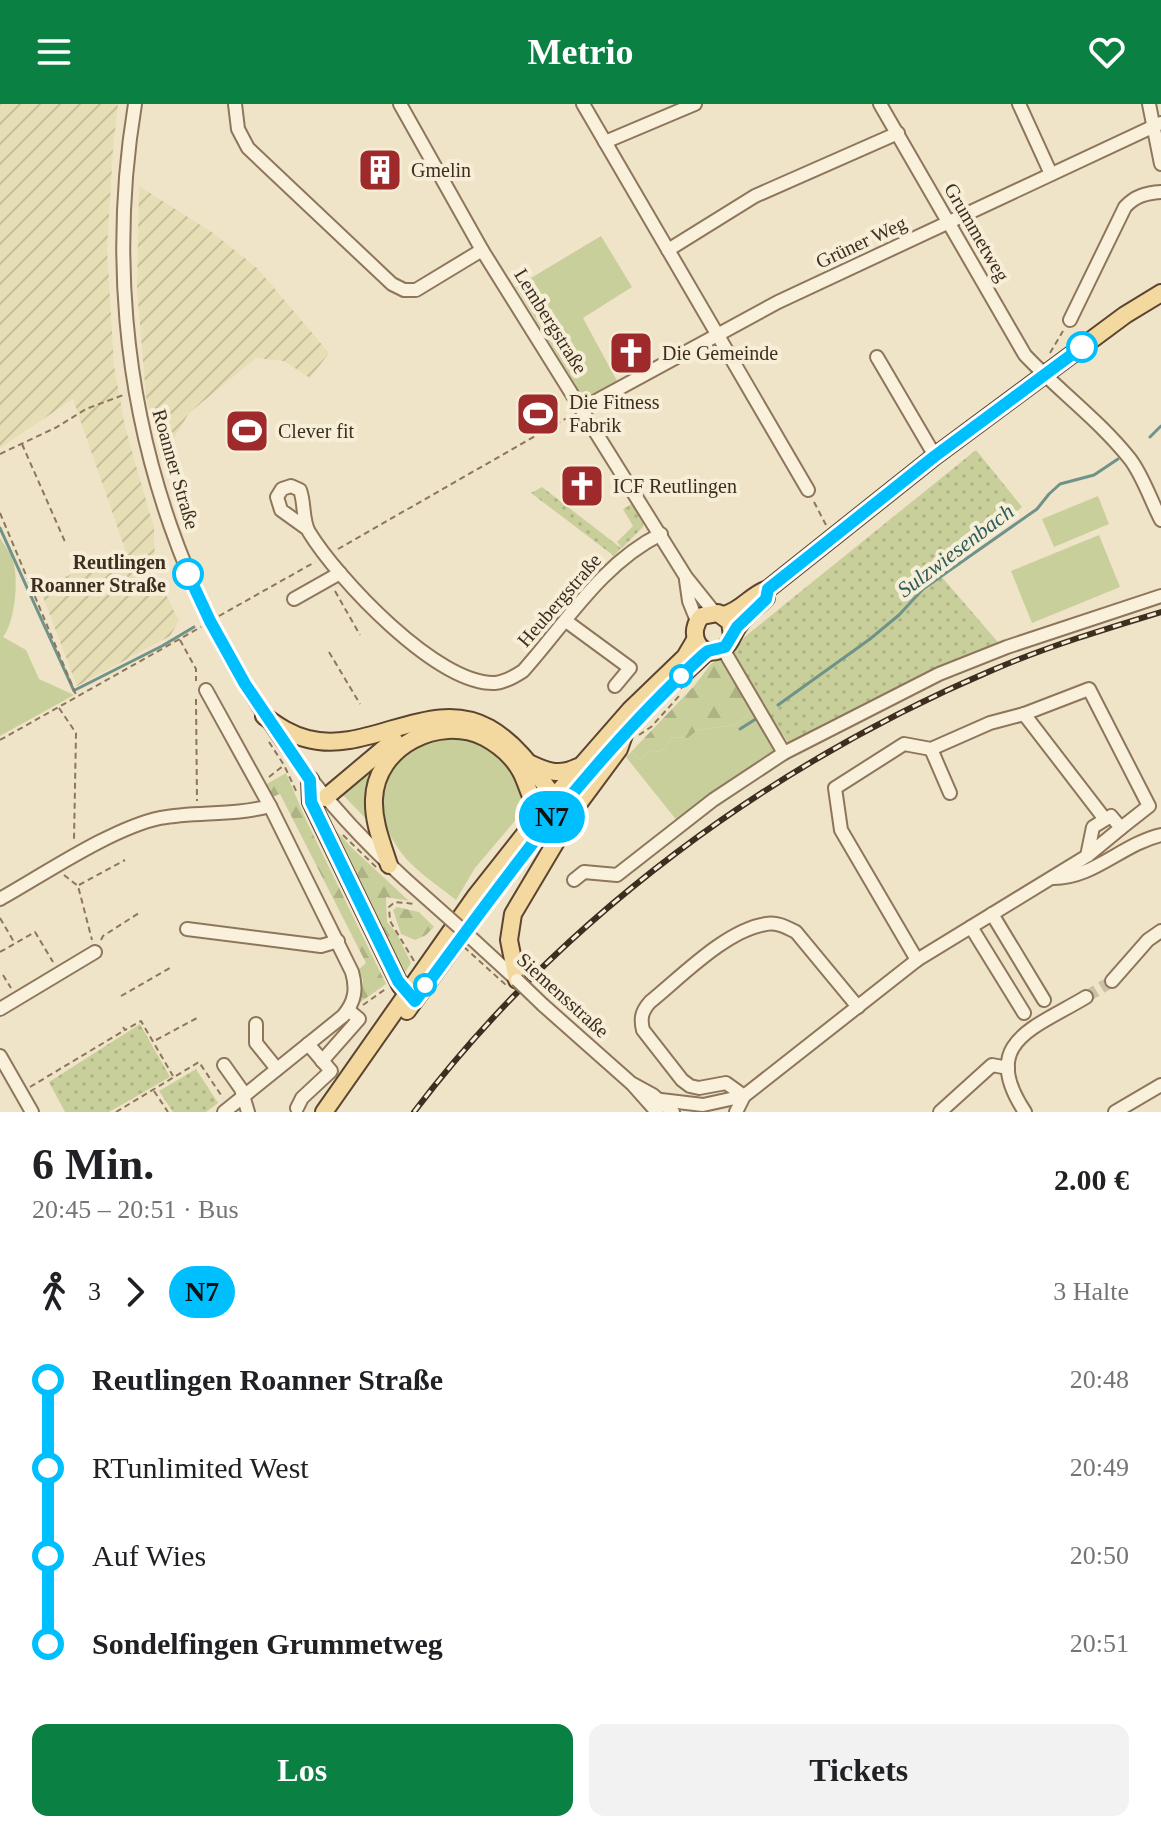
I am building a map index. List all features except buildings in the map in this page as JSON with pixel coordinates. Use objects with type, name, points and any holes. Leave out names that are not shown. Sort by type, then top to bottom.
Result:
[{"type":"main road","points":[[552,808],[585,761],[630,710],[685,657],[695,640],[697,621],[705,614],[731,614],[758,592],[768,589],[935,456],[1125,315],[1161,293]]},
{"type":"main road","points":[[338,1112],[467,907],[552,808],[653,703],[721,645],[766,599],[768,589]]},
{"type":"main road","points":[[718,614],[732,626],[721,645]]},
{"type":"main road","points":[[695,640],[721,645]]},
{"type":"main road","points":[[264,716],[297,736],[321,741],[351,740],[409,720],[444,718],[479,723],[508,741],[531,764],[545,771],[569,772],[585,761]]},
{"type":"main road","points":[[325,798],[409,720]]},
{"type":"main road","points":[[383,866],[374,796],[385,764],[408,741],[422,735],[465,730],[496,744],[519,768],[531,800],[552,808]]},
{"type":"main road","points":[[512,983],[509,927],[519,901],[579,803],[619,749],[625,732]]},
{"type":"main road","points":[[531,764],[552,808]]},
{"type":"main road","points":[[310,780],[311,802],[410,997]]},
{"type":"main road","points":[[324,1112],[410,997]]},
{"type":"street","name":"Roanner Straße","points":[[135,104],[124,194],[124,313],[135,396],[153,474],[182,560],[210,621],[264,716],[310,780],[383,866],[405,879],[465,940]]},
{"type":"street","points":[[235,104],[238,129],[248,148],[392,284],[404,290],[416,290],[482,250]]},
{"type":"street","name":"Lembergstraße","points":[[400,104],[482,250],[583,408],[617,471],[661,534],[686,577],[718,614]]},
{"type":"street","points":[[583,104],[808,490]]},
{"type":"street","points":[[605,142],[695,104]]},
{"type":"street","name":"Grummetweg","points":[[880,104],[1025,355],[1050,372],[1132,462],[1161,520]]},
{"type":"street","points":[[1019,104],[1051,174]]},
{"type":"street","points":[[1149,104],[1158,125],[1161,164]]},
{"type":"street","name":"Grüner Weg","points":[[583,408],[778,302],[1158,125]]},
{"type":"street","points":[[668,250],[755,196],[898,133]]},
{"type":"street","points":[[1070,320],[1125,207],[1142,195],[1161,192]]},
{"type":"street","points":[[877,357],[935,456]]},
{"type":"street","name":"Heubergstraße","points":[[306,528],[361,598],[416,646],[458,673],[494,683],[508,680],[523,671],[566,621],[585,592],[637,546],[661,534]]},
{"type":"street","points":[[294,599],[340,573]]},
{"type":"street","name":"Lembergstraße","points":[[686,577],[689,601],[697,621]]},
{"type":"street","points":[[574,880],[584,872],[617,875],[713,800],[784,753],[939,674],[1007,647],[1161,596]]},
{"type":"street","points":[[566,621],[630,668],[615,686]]},
{"type":"street","points":[[721,645],[738,662],[784,753]]},
{"type":"street","points":[[200,688],[259,785],[356,983],[346,1013],[227,1110]]},
{"type":"street","points":[[736,1112],[744,1096],[917,960],[1087,856],[1155,804],[1089,689],[1024,714],[990,723],[931,749],[904,744],[835,788],[841,830],[917,960]]},
{"type":"street","points":[[1024,714],[1104,818]]},
{"type":"street","points":[[931,749],[950,793]]},
{"type":"street","points":[[0,899],[74,857],[158,818],[245,813],[270,806]]},
{"type":"street","points":[[1087,856],[1093,827],[1111,816],[1121,828]]},
{"type":"street","points":[[1052,878],[1075,877],[1145,839],[1161,835]]},
{"type":"street","points":[[992,914],[1044,1000]]},
{"type":"street","points":[[744,1096],[726,1083],[699,1088],[690,1086],[643,1030],[641,1021],[643,1011],[728,939],[768,923],[796,932],[858,1007]]},
{"type":"street","points":[[971,927],[1024,1013]]},
{"type":"street","points":[[187,929],[321,946],[338,941]]},
{"type":"street","points":[[1112,981],[1148,940],[1161,931]]},
{"type":"street","name":"Siemensstraße","points":[[465,940],[631,1083],[645,1102],[657,1109],[673,1112]]},
{"type":"street","points":[[0,1009],[95,952]]},
{"type":"street","points":[[1025,1112],[1009,1083],[1011,1047],[1021,1035],[1086,997]]},
{"type":"street","points":[[322,1061],[359,1019],[346,1013]]},
{"type":"street","points":[[256,1024],[256,1043],[277,1069]]},
{"type":"street","points":[[297,1108],[302,1098],[331,1071],[308,1044]]},
{"type":"street","points":[[0,1056],[32,1112]]},
{"type":"street","points":[[224,1065],[241,1089],[248,1112]]},
{"type":"street","points":[[940,1112],[992,1065],[1008,1068]]},
{"type":"street","points":[[1115,1112],[1161,1085]]},
{"type":"street","points":[[657,1109],[703,1105],[744,1096]]},
{"type":"street","points":[[713,1112],[725,1100]]},
{"type":"path","points":[[1050,372],[1048,356],[1070,320]]},
{"type":"path","points":[[0,454],[108,399],[127,394],[135,396]]},
{"type":"path","points":[[216,617],[583,408]]},
{"type":"path","points":[[22,444],[66,544]]},
{"type":"path","points":[[808,490],[832,536]]},
{"type":"path","points":[[0,513],[77,697]]},
{"type":"path","points":[[333,587],[360,635]]},
{"type":"path","points":[[0,740],[200,626]]},
{"type":"path","points":[[179,639],[196,669],[200,688],[197,814]]},
{"type":"path","points":[[329,652],[360,704]]},
{"type":"path","points":[[58,707],[76,733],[74,857]]},
{"type":"path","points":[[259,785],[284,765]]},
{"type":"path","points":[[337,828],[383,866]]},
{"type":"path","points":[[78,886],[125,860]]},
{"type":"path","points":[[55,868],[78,886],[95,952]]},
{"type":"path","points":[[406,896],[416,904],[395,902],[389,907],[390,921],[415,962]]},
{"type":"path","points":[[95,952],[103,936],[139,913]]},
{"type":"path","points":[[0,918],[15,943]]},
{"type":"path","points":[[0,952],[35,932],[60,973]]},
{"type":"path","points":[[465,940],[512,983]]},
{"type":"path","points":[[121,996],[170,968]]},
{"type":"path","points":[[3,975],[17,999]]},
{"type":"path","points":[[155,1041],[197,1018]]},
{"type":"path","points":[[21,1093],[124,1028],[141,1021],[174,1077]]},
{"type":"path","points":[[116,1112],[199,1062],[227,1110]]},
{"type":"path","points":[[153,1090],[168,1112]]},
{"type":"shaded area","points":[[0,104],[118,104],[107,250],[114,366],[125,427],[154,528],[155,573],[179,621],[170,636],[77,686],[40,589],[125,549],[73,399],[0,448]]},
{"type":"shaded area","points":[[139,186],[213,233],[257,268],[329,353],[310,378],[284,361],[256,358],[189,413],[161,459],[146,396],[137,289]]},
{"type":"green space","points":[[601,236],[632,287],[583,318],[617,381],[585,400],[516,287]]},
{"type":"green space","points":[[976,450],[1022,507],[940,575],[1003,648],[793,750],[727,651]]},
{"type":"green space","points":[[542,487],[621,548],[614,556],[531,493]]},
{"type":"green space","points":[[1098,496],[1109,524],[1054,547],[1042,519]]},
{"type":"green space","points":[[633,503],[643,517],[643,527],[622,548],[617,542],[633,526],[623,509]]},
{"type":"green space","points":[[1099,535],[1120,587],[1032,623],[1011,571]]},
{"type":"green space","points":[[0,538],[12,558],[16,579],[13,611],[3,637],[26,650],[39,679],[74,695],[0,736]]},
{"type":"green space","points":[[720,658],[752,712],[735,725],[698,730],[688,738],[672,737],[661,752],[650,750],[640,760],[631,752],[711,664]]},
{"type":"green space","points":[[752,712],[774,746],[773,756],[678,822],[626,757],[631,752],[640,760],[650,750],[661,752],[672,737],[688,738],[698,730],[735,725]]},
{"type":"green space","points":[[466,725],[541,785],[534,790],[530,780],[465,727],[391,751],[373,826],[342,794],[341,791],[405,736]]},
{"type":"green space","points":[[463,734],[489,748],[505,762],[516,781],[525,809],[475,868],[456,900],[423,875],[396,845],[384,817],[383,802],[390,774],[407,751],[430,738]]},
{"type":"green space","points":[[286,773],[386,984],[358,1004],[363,980],[358,970],[366,963],[280,794],[272,797],[265,785]]},
{"type":"green space","points":[[321,814],[409,901],[386,897],[387,922],[396,932],[385,939]]},
{"type":"green space","points":[[397,907],[419,912],[434,927],[415,940],[401,934],[393,910]]},
{"type":"green space","points":[[396,932],[411,963],[404,974],[385,939]]},
{"type":"green space","points":[[140,1024],[170,1077],[109,1112],[65,1112],[49,1082]]},
{"type":"green space","points":[[196,1069],[218,1103],[206,1112],[173,1112],[159,1091]]},
{"type":"waterway","name":"Sulzwiesenbach","points":[[1150,437],[1161,426]]},
{"type":"waterway","name":"Sulzwiesenbach","points":[[778,705],[870,639],[899,615],[923,589],[1037,509],[1060,484],[1094,475],[1118,459]]},
{"type":"waterway","points":[[0,528],[74,691]]},
{"type":"waterway","points":[[75,690],[194,627]]},
{"type":"waterway","points":[[740,729],[759,717]]},
{"type":"tunnel","points":[[1086,997],[1112,981]]},
{"type":"railway","points":[[414,1112],[472,1041],[536,974],[604,911],[676,853],[752,800],[831,751],[912,707],[1056,645],[1161,612]]},
{"type":"bus line","name":"N7","points":[[188,574],[245,684],[310,780],[311,802],[398,981],[415,1001],[519,857],[595,766],[703,655],[708,651],[718,651],[729,643],[737,627],[766,599],[768,589],[935,456],[1082,347]]},
{"type":"place","name":"Gmelin","points":[[380,170]]},
{"type":"place","name":"Die Gemeinde","points":[[631,353]]},
{"type":"place","name":"Die Fitness Fabrik","points":[[538,414]]},
{"type":"place","name":"Clever fit","points":[[247,431]]},
{"type":"place","name":"ICF Reutlingen","points":[[582,486]]},
{"type":"place","name":"Reutlingen Roanner Straße","points":[[188,574]]}]
